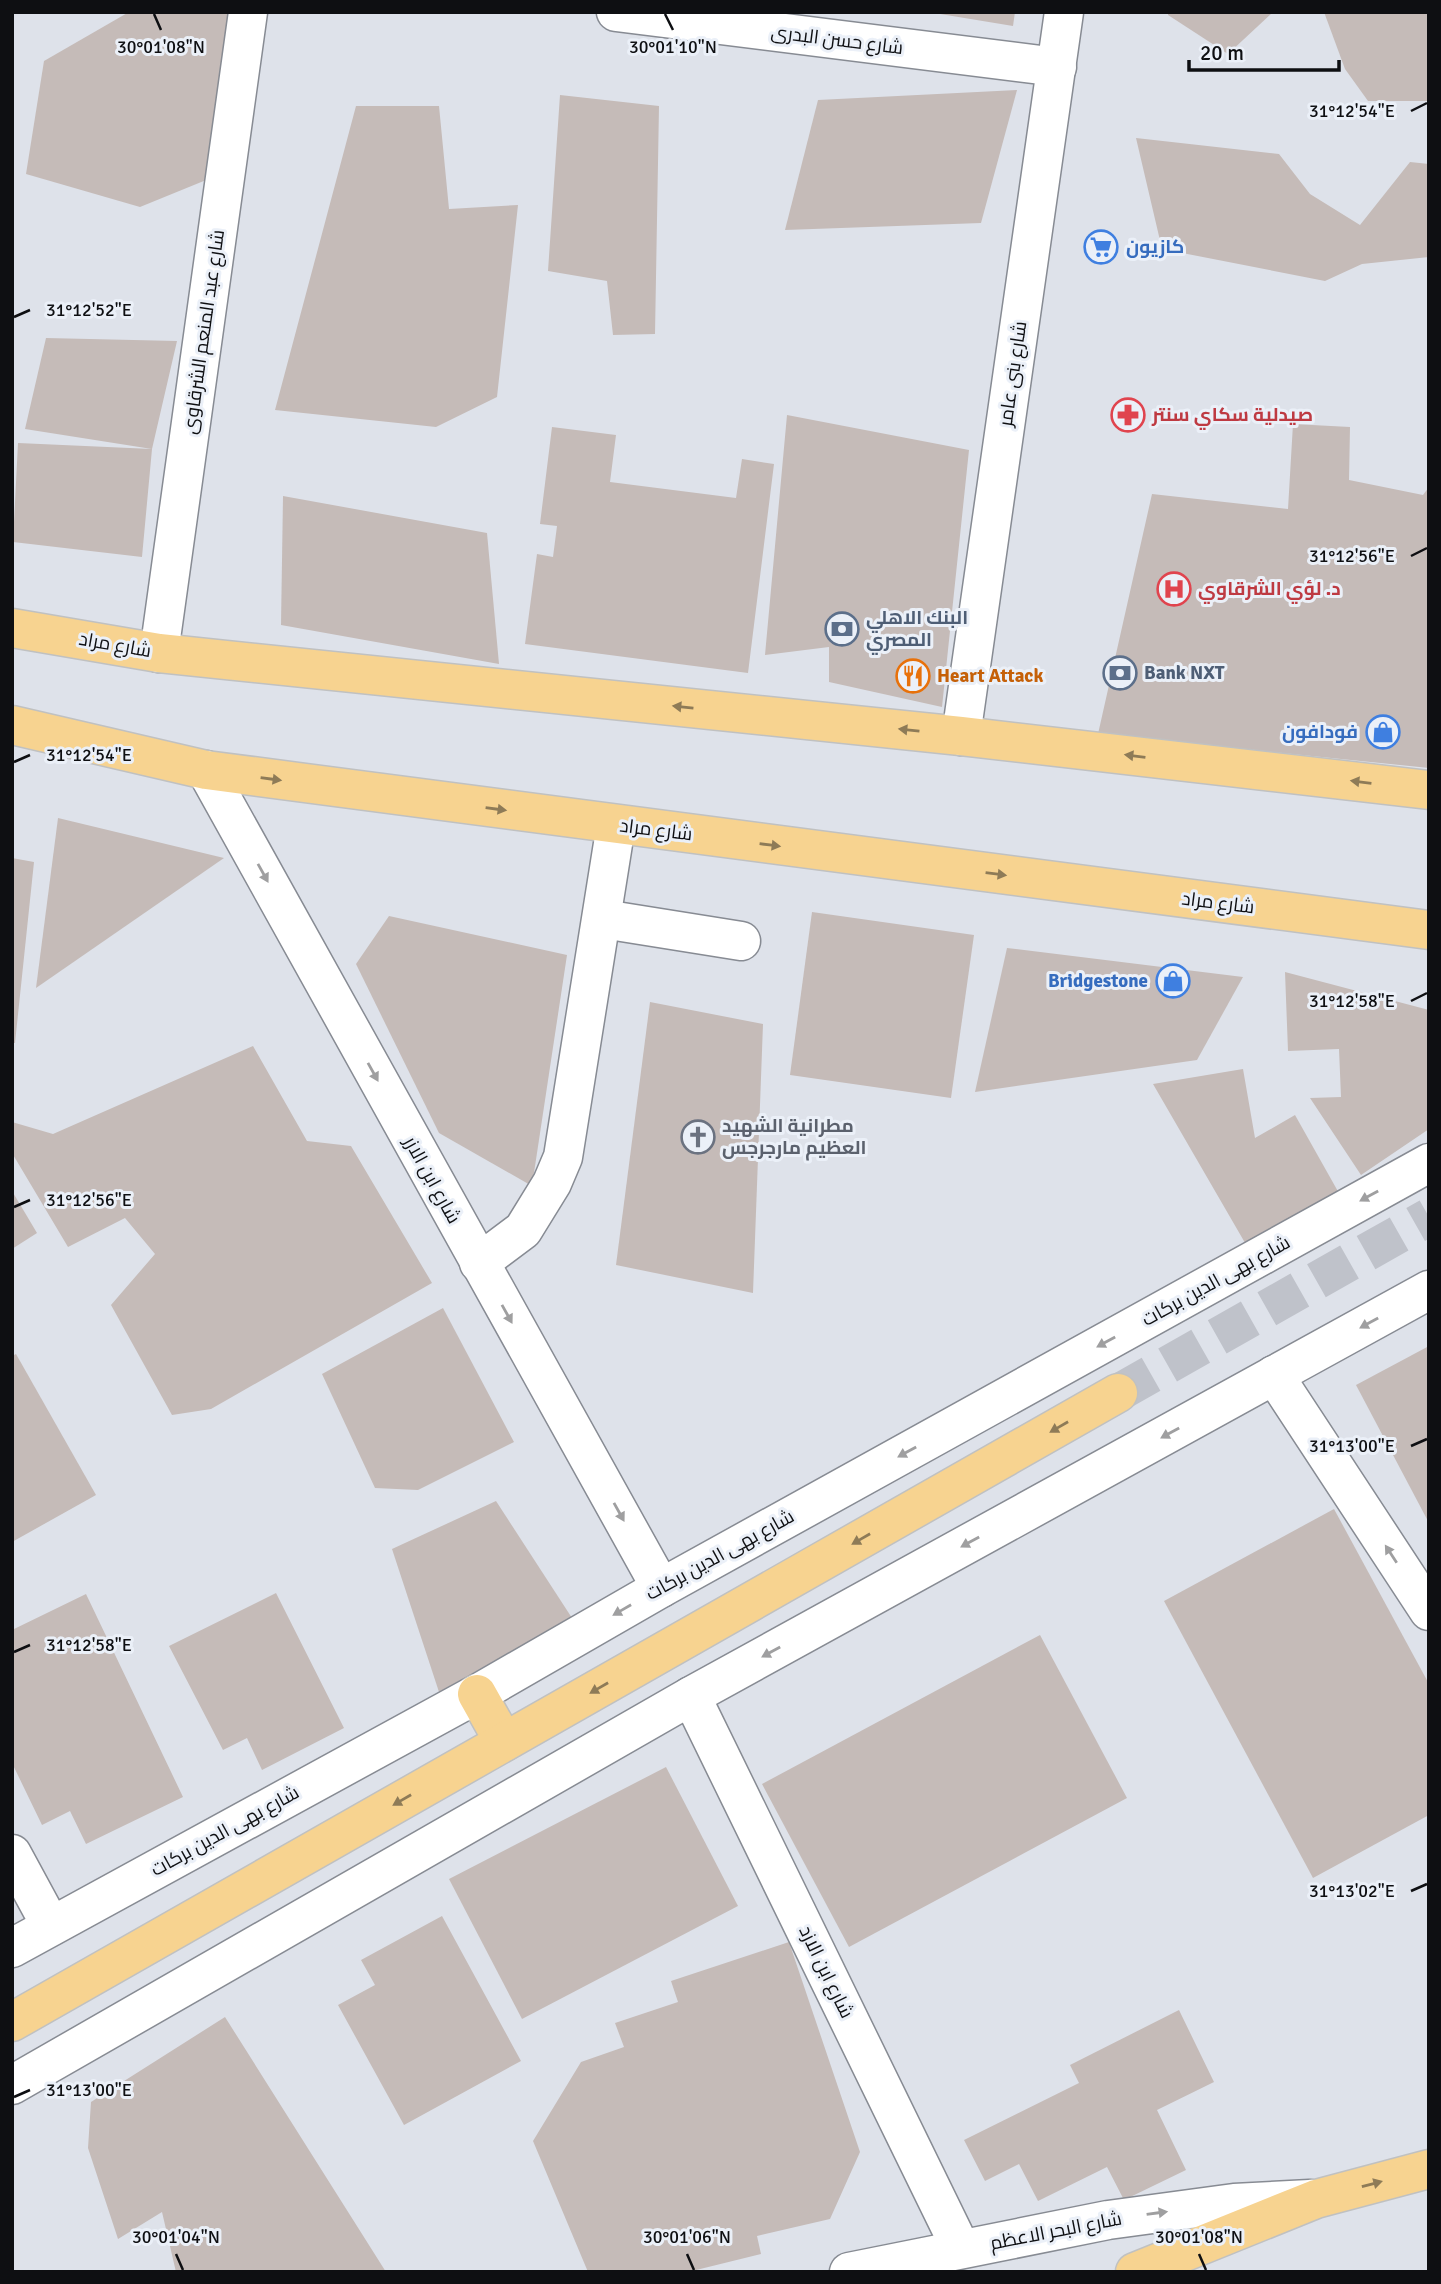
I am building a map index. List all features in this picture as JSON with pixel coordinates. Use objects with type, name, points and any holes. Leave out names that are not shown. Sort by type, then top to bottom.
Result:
[{"type":"main road","name":"شارع مراد","points":[[12,628],[159,653],[961,736],[1429,790]]},
{"type":"main road","name":"شارع مراد","points":[[12,725],[206,770],[1429,930]]},
{"type":"main road","points":[[12,2022],[1118,1393]]},
{"type":"main road","points":[[477,1694],[504,1742]]},
{"type":"main road","name":"شارع البحر الاعظم","points":[[1316,2199],[1429,2169]]},
{"type":"main road","points":[[1135,2272],[1316,2199]]},
{"type":"street","name":"شارع عبد المنعم الشرقاوى","points":[[159,653],[248,12]]},
{"type":"street","name":"شارع حسن البدرى","points":[[616,12],[1057,67]]},
{"type":"street","name":"شارع بنى عامر","points":[[961,736],[1064,12]]},
{"type":"street","name":"شارع ابن الازر","points":[[206,770],[661,1588]]},
{"type":"street","points":[[479,1263],[523,1230],[552,1183],[563,1157],[616,825]]},
{"type":"street","points":[[603,919],[741,941]]},
{"type":"street","name":"شارع بهى الدين بركات","points":[[12,1948],[477,1694],[661,1588],[1429,1163]]},
{"type":"street","points":[[12,2085],[691,1696],[1429,1290]]},
{"type":"street","points":[[1274,1376],[1429,1611]]},
{"type":"street","name":"شارع ابن الازد","points":[[691,1696],[961,2249]]},
{"type":"street","points":[[12,1854],[51,1926]]},
{"type":"street","name":"شارع البحر الاعظم","points":[[849,2272],[1108,2220],[1234,2203],[1316,2199]]},
{"type":"building","points":[[129,12],[237,12],[216,176],[140,207],[26,174],[44,61]]},
{"type":"building","points":[[928,12],[1015,12],[1013,26]]},
{"type":"building","points":[[1168,12],[1273,12],[1228,54],[1168,15]]},
{"type":"building","points":[[1324,12],[1429,12],[1429,101],[1368,101],[1345,69]]},
{"type":"building","points":[[1017,90],[981,223],[785,230],[818,100]]},
{"type":"building","points":[[560,95],[659,106],[655,334],[613,335],[607,281],[548,271]]},
{"type":"building","points":[[356,106],[439,106],[449,209],[518,205],[497,397],[436,427],[275,410]]},
{"type":"building","points":[[1136,138],[1279,154],[1310,194],[1360,225],[1410,162],[1429,164],[1429,257],[1362,264],[1325,281],[1162,249]]},
{"type":"building","points":[[46,338],[177,341],[152,449],[25,429]]},
{"type":"building","points":[[787,415],[969,450],[942,707],[829,682],[829,647],[765,655]]},
{"type":"building","points":[[1293,424],[1350,427],[1349,480],[1423,495],[1429,487],[1429,768],[1098,734],[1152,494],[1288,509]]},
{"type":"building","points":[[552,427],[616,435],[610,482],[736,498],[742,459],[774,464],[748,673],[525,644],[537,554],[553,557],[557,526],[540,524]]},
{"type":"building","points":[[18,443],[152,449],[142,557],[13,542]]},
{"type":"building","points":[[283,496],[487,533],[499,664],[281,625]]},
{"type":"building","points":[[58,818],[224,858],[36,988]]},
{"type":"building","points":[[12,858],[34,862],[15,1043],[12,1043]]},
{"type":"building","points":[[812,912],[974,935],[951,1098],[790,1075]]},
{"type":"building","points":[[389,916],[567,955],[532,1186],[439,1133],[356,964]]},
{"type":"building","points":[[1007,948],[1243,977],[1197,1060],[975,1092]]},
{"type":"building","points":[[1285,972],[1429,1010],[1429,1129],[1361,1175],[1310,1098],[1341,1097],[1339,1049],[1288,1051]]},
{"type":"building","points":[[650,1002],[763,1024],[753,1293],[616,1265]]},
{"type":"building","points":[[253,1046],[307,1141],[351,1146],[432,1283],[211,1409],[172,1415],[111,1305],[155,1254],[125,1218],[68,1247],[12,1153],[12,1122],[53,1134]]},
{"type":"building","points":[[1243,1069],[1255,1138],[1295,1115],[1340,1195],[1248,1248],[1153,1084]]},
{"type":"building","points":[[12,1191],[37,1233],[12,1249]]},
{"type":"building","points":[[443,1308],[514,1442],[418,1490],[375,1488],[322,1374]]},
{"type":"building","points":[[1429,1346],[1429,1523],[1356,1385]]},
{"type":"building","points":[[16,1354],[96,1495],[12,1542],[12,1356]]},
{"type":"building","points":[[496,1501],[572,1618],[439,1692],[392,1549]]},
{"type":"building","points":[[1334,1509],[1429,1684],[1429,1815],[1313,1878],[1164,1601]]},
{"type":"building","points":[[276,1593],[344,1728],[262,1770],[247,1738],[223,1750],[169,1646]]},
{"type":"building","points":[[86,1594],[183,1797],[86,1844],[70,1811],[42,1825],[12,1763],[12,1630]]},
{"type":"building","points":[[1040,1635],[1127,1798],[849,1947],[762,1784]]},
{"type":"building","points":[[666,1767],[738,1906],[522,2019],[449,1879]]},
{"type":"building","points":[[442,1916],[521,2061],[404,2125],[338,2005],[375,1985],[361,1960]]},
{"type":"building","points":[[789,1942],[860,2152],[830,2219],[757,2236],[761,2254],[688,2272],[588,2272],[533,2141],[581,2062],[624,2047],[615,2023],[678,2002],[671,1981]]},
{"type":"building","points":[[1179,2010],[1214,2082],[1157,2110],[1186,2170],[1124,2200],[1107,2167],[1038,2201],[1019,2164],[985,2181],[964,2140],[1079,2083],[1070,2065]]},
{"type":"building","points":[[225,2017],[386,2272],[176,2272],[162,2212],[118,2239],[88,2148],[91,2102]]},
{"type":"tunnel","points":[[1118,1393],[1429,1217]]},
{"type":"place","name":"كازيون","points":[[1101,247]]},
{"type":"place","name":"صيدلية سكاي سنتر","points":[[1128,415]]},
{"type":"place","name":"د. لؤي الشرقاوي","points":[[1174,589]]},
{"type":"place","name":"البنك الاهلي المصري","points":[[842,629]]},
{"type":"place","name":"Bank NXT","points":[[1120,673]]},
{"type":"place","name":"Heart Attack","points":[[913,676]]},
{"type":"place","name":"فودافون","points":[[1383,732]]},
{"type":"place","name":"Bridgestone","points":[[1173,981]]},
{"type":"place","name":"مطرانية الشهيد العظيم مارجرجس","points":[[698,1137]]}]
